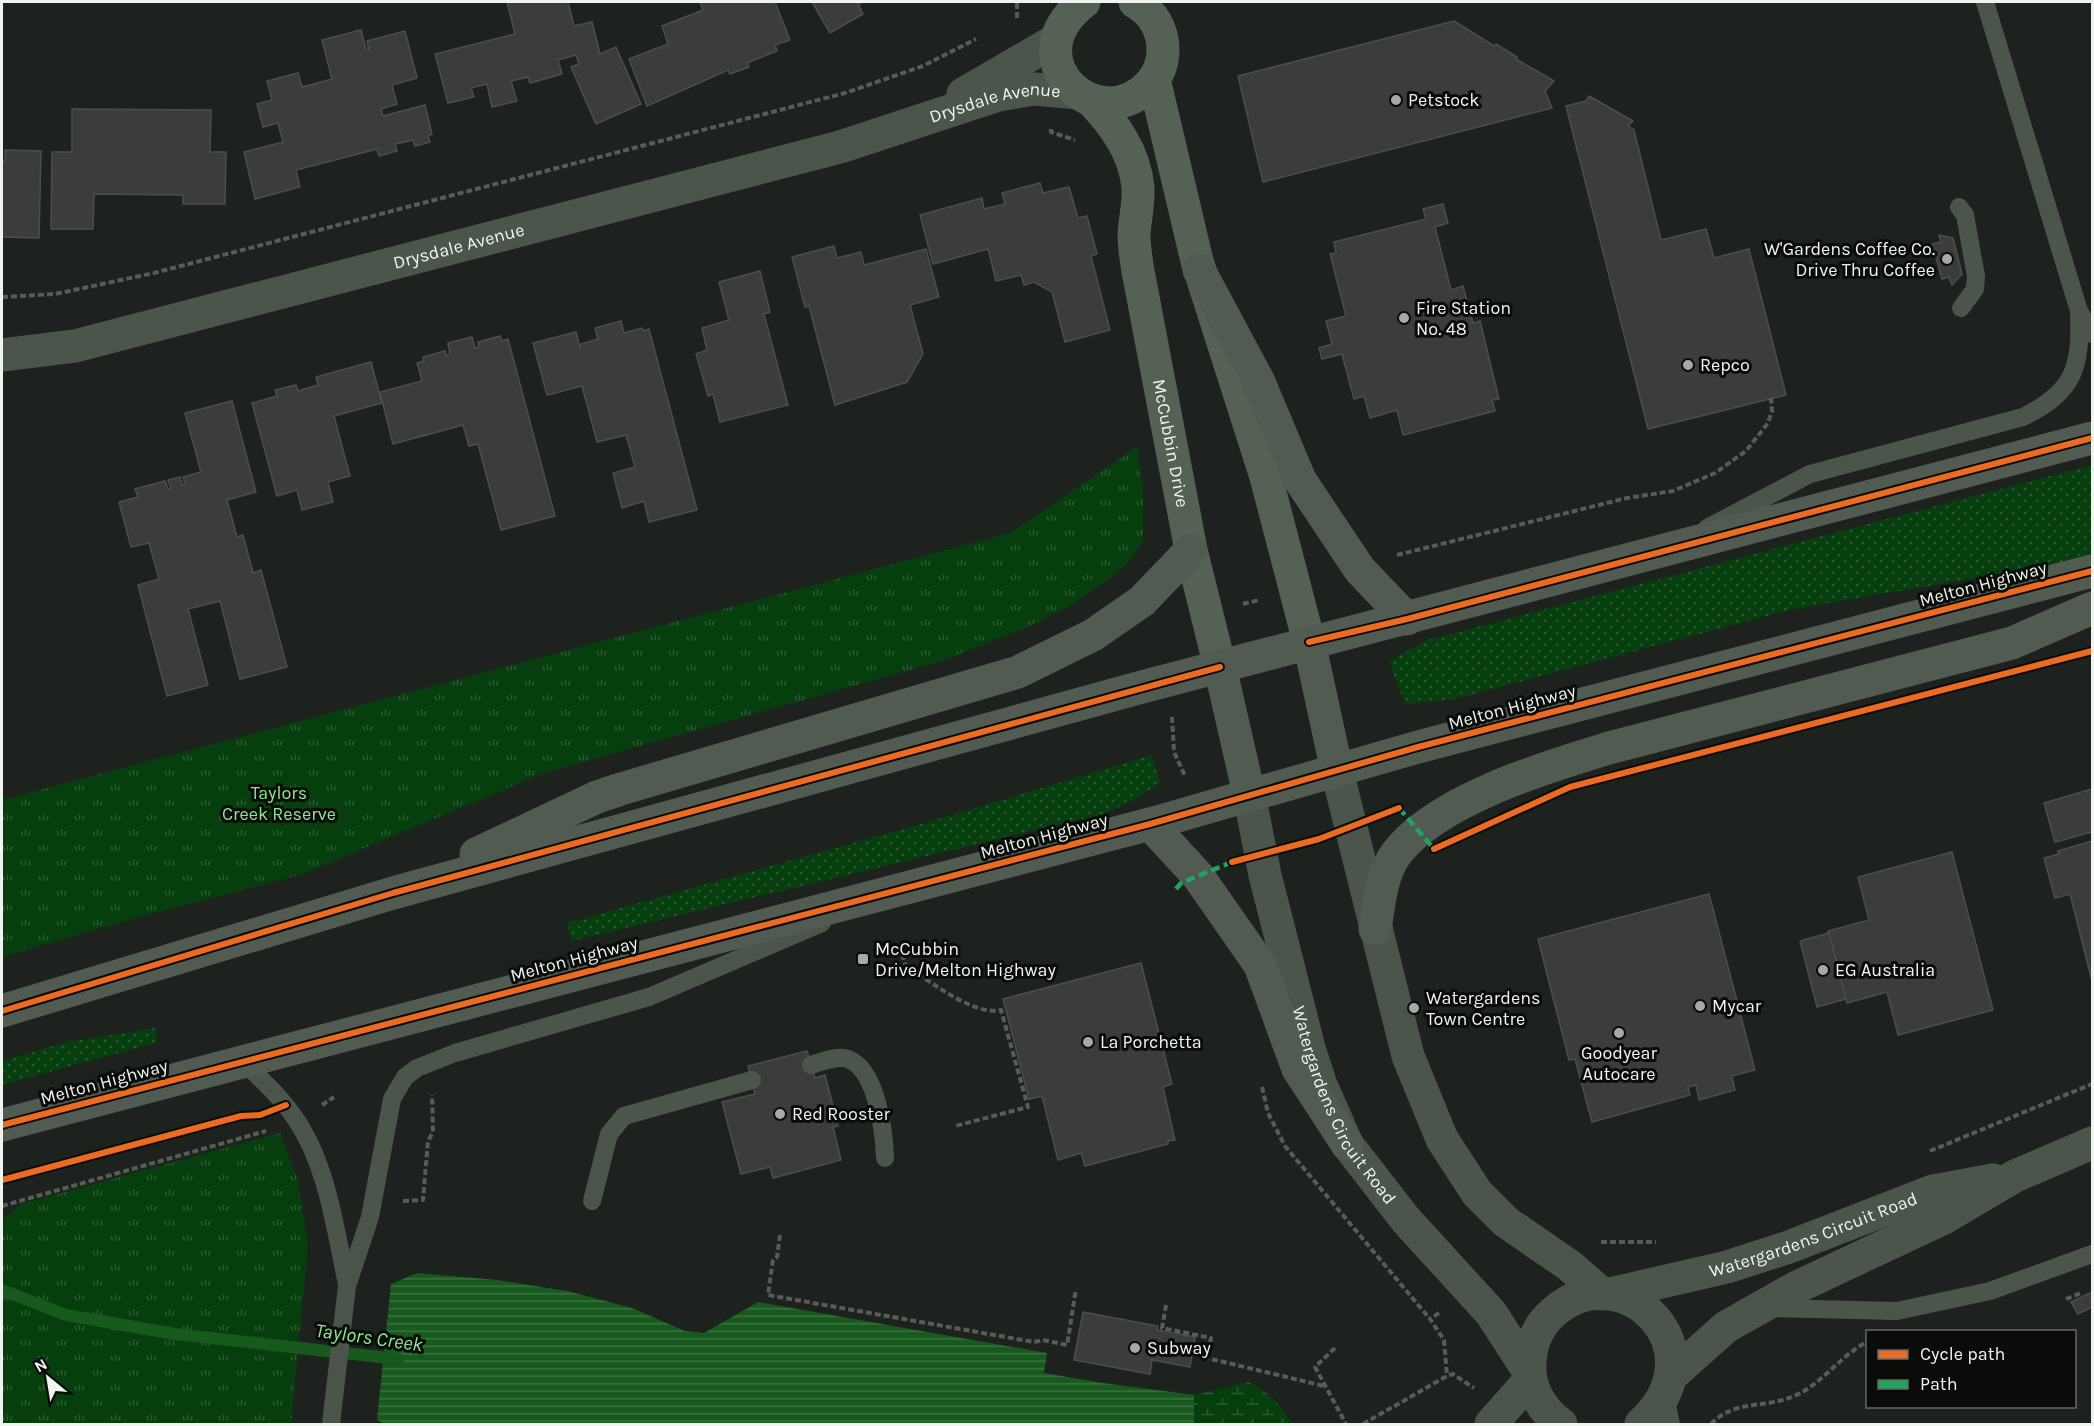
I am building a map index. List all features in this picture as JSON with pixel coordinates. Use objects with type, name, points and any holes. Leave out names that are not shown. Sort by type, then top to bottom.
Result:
[{"type":"highway","points":[[1199,270],[1258,380],[1300,480],[1360,570],[1407,619]]},
{"type":"highway","points":[[2,1011],[393,893],[1309,642],[1407,619],[2092,438]]},
{"type":"highway","points":[[393,893],[597,797],[1018,672],[1093,634],[1142,601],[1191,550]]},
{"type":"highway","name":"Melton Highway","points":[[2,1125],[1150,824],[1429,744],[2092,571]]},
{"type":"highway","points":[[1375,929],[1383,885],[1395,856],[1412,836],[1491,789],[1543,768],[1609,748],[2012,643],[2092,608]]},
{"type":"highway","points":[[1309,642],[1337,771]]},
{"type":"highway","name":"McCubbin Drive","points":[[1220,667],[1249,794]]},
{"type":"highway","points":[[1150,824],[1198,876],[1260,965],[1298,1069],[1347,1144]]},
{"type":"street","points":[[1057,23],[1084,2]]},
{"type":"street","points":[[1084,96],[1108,103],[1126,100],[1142,92],[1154,79],[1163,55],[1163,41],[1152,15],[1135,2]]},
{"type":"street","name":"McCubbin Drive","points":[[1057,23],[1056,56],[1059,70],[1067,84],[1084,96],[1123,141],[1134,171],[1138,189],[1134,236],[1138,271],[1191,550],[1220,667]]},
{"type":"street","name":"Drysdale Avenue","points":[[912,123],[1057,23]]},
{"type":"street","points":[[1154,79],[1199,270],[1266,477],[1309,642]]},
{"type":"street","name":"Drysdale Avenue","points":[[2,355],[75,346],[840,147],[998,95],[1034,89],[1084,96]]},
{"type":"street","points":[[1337,771],[1408,1056],[1448,1148],[1477,1193],[1506,1222],[1606,1294],[1629,1299],[1645,1309],[1658,1322],[1667,1338],[1672,1357],[1669,1399]]},
{"type":"street","name":"Watergardens Circuit Road","points":[[1249,794],[1265,875],[1309,1048],[1321,1085],[1347,1144],[1406,1220],[1491,1313],[1530,1376],[1536,1396],[1546,1411],[1561,1425]]},
{"type":"street","name":"Watergardens Circuit Road","points":[[1641,1425],[1669,1399],[1726,1327],[1795,1288],[1944,1218],[2015,1176],[2092,1143]]},
{"type":"street","name":"Watergardens Circuit Road","points":[[1530,1376],[1530,1352],[1537,1333],[1548,1317],[1564,1304],[1582,1296],[1606,1294],[1727,1267],[1789,1247],[1933,1191],[2015,1176]]},
{"type":"street","points":[[1494,1421],[1530,1376]]},
{"type":"lane","points":[[1985,2],[2079,310],[2092,334]]},
{"type":"lane","points":[[1959,207],[1965,215],[1976,276],[1975,289],[1961,308]]},
{"type":"lane","points":[[1659,553],[1810,474],[2023,417],[2040,408],[2057,396],[2071,380],[2080,345],[2079,310]]},
{"type":"lane","points":[[332,1417],[347,1286],[370,1217],[392,1099],[405,1077],[417,1068],[455,1053],[649,997],[901,890]]},
{"type":"lane","points":[[810,1065],[842,1058],[849,1059],[863,1072],[869,1082],[881,1120],[885,1158]]},
{"type":"lane","points":[[242,1061],[268,1084],[296,1119],[320,1167],[347,1286]]},
{"type":"lane","points":[[592,1201],[609,1134],[624,1116],[752,1080]]},
{"type":"lane","points":[[1760,1307],[1897,1311],[1990,1291],[2092,1254]]},
{"type":"path","points":[[1008,22],[1018,17],[1017,2]]},
{"type":"path","points":[[2,297],[55,294],[154,273],[833,96],[923,66],[980,37]]},
{"type":"path","points":[[902,954],[905,964],[913,971],[979,1010],[1001,1011],[1028,1107],[955,1126]]},
{"type":"path","points":[[1920,1155],[2092,1084]]},
{"type":"path","points":[[395,1206],[409,1199],[423,1200],[428,1141],[433,1132],[431,1088]]},
{"type":"path","points":[[2,1206],[280,1127],[334,1097]]},
{"type":"path","points":[[780,1235],[777,1257],[773,1260],[768,1295],[1034,1342],[1043,1340],[1067,1345],[1076,1289]]},
{"type":"path","points":[[1595,1242],[1662,1241]]},
{"type":"path","points":[[1166,1305],[1162,1328],[1211,1338],[1207,1358],[1324,1386]]},
{"type":"path","points":[[1711,1425],[1732,1408],[1791,1397],[1806,1390],[1844,1356],[1866,1342]]},
{"type":"path","points":[[1335,1348],[1315,1367],[1346,1425]]},
{"type":"path","points":[[1363,1425],[1453,1374],[1483,1394],[1494,1421]]},
{"type":"green space","name":"Taylors Creek Reserve","points":[[1137,447],[1143,488],[1143,541],[1127,564],[1109,579],[1070,606],[1030,626],[942,661],[544,773],[303,874],[132,919],[2,957],[2,800],[1010,533]]},
{"type":"green space","points":[[2092,465],[2092,554],[2046,566],[1793,609],[1454,699],[1405,704],[1389,661],[1428,640]]},
{"type":"green space","points":[[1152,755],[1160,783],[1134,800],[1103,814],[571,941],[567,923],[925,823]]},
{"type":"green space","points":[[155,1028],[158,1042],[2,1085],[2,1061],[67,1042]]},
{"type":"green space","points":[[280,1133],[298,1181],[308,1245],[291,1424],[2,1424],[2,1220],[21,1204]]},
{"type":"green space","points":[[1248,1382],[1273,1399],[1292,1424],[1194,1424],[1194,1395]]},
{"type":"shaded area","points":[[417,1273],[497,1280],[567,1291],[632,1308],[685,1331],[704,1333],[758,1302],[1047,1353],[1044,1373],[1194,1395],[1194,1424],[385,1424],[377,1420],[391,1284]]},
{"type":"building","points":[[507,2],[568,2],[574,26],[592,22],[600,54],[616,47],[641,104],[596,124],[571,67],[579,64],[576,55],[558,60],[562,74],[530,83],[528,77],[511,81],[517,101],[492,107],[487,84],[471,88],[474,97],[448,103],[435,54],[515,34]]},
{"type":"building","points":[[700,2],[775,2],[790,40],[775,45],[777,51],[747,63],[749,67],[730,74],[728,70],[647,106],[629,59],[668,44],[662,26],[703,10]]},
{"type":"building","points":[[812,2],[863,2],[858,4],[863,14],[830,33]]},
{"type":"building","name":"Petstock","points":[[1454,21],[1494,46],[1496,44],[1517,57],[1516,59],[1554,81],[1545,91],[1552,108],[1263,182],[1238,76]]},
{"type":"building","points":[[361,30],[366,50],[369,50],[367,41],[405,31],[417,78],[392,85],[397,104],[381,109],[383,116],[425,105],[432,134],[428,136],[430,142],[415,146],[413,140],[395,144],[397,151],[379,156],[377,149],[296,170],[300,187],[255,199],[244,152],[283,142],[278,123],[263,127],[257,104],[272,100],[267,81],[298,73],[302,87],[332,79],[322,40]]},
{"type":"building","points":[[1589,96],[1633,121],[1628,126],[1634,130],[1661,240],[1706,229],[1714,258],[1749,249],[1786,395],[1648,429],[1566,106],[1586,101]]},
{"type":"building","points":[[72,109],[211,110],[210,152],[226,152],[225,204],[183,204],[183,195],[94,194],[93,229],[51,229],[52,152],[72,152]]},
{"type":"building","points":[[5,150],[41,151],[39,238],[2,237],[2,161],[5,161]]},
{"type":"building","points":[[1040,183],[1043,193],[1069,187],[1078,218],[1087,216],[1097,254],[1091,256],[1110,330],[1065,342],[1052,292],[1034,282],[1024,285],[1021,275],[996,281],[988,249],[933,264],[920,215],[982,198],[984,209],[1005,204],[1002,193]]},
{"type":"building","name":"Fire Station No. 48","points":[[1443,204],[1448,223],[1435,227],[1451,290],[1463,286],[1473,323],[1480,321],[1499,399],[1492,400],[1495,411],[1403,435],[1397,410],[1370,418],[1364,396],[1354,399],[1342,354],[1322,359],[1319,348],[1332,344],[1326,321],[1346,316],[1330,254],[1336,253],[1334,242],[1426,219],[1423,209]]},
{"type":"building","name":"W'Gardens Coffee Co. Drive Thru Coffee","points":[[1939,235],[1953,238],[1962,274],[1952,285],[1949,277],[1942,279],[1932,244],[1941,242]]},
{"type":"building","points":[[834,246],[837,258],[861,252],[864,265],[926,249],[939,297],[910,305],[923,354],[907,382],[835,405],[809,306],[805,307],[792,257]]},
{"type":"building","points":[[760,271],[770,312],[764,314],[788,405],[720,422],[713,394],[708,396],[696,354],[707,350],[702,328],[729,320],[719,282]]},
{"type":"building","points":[[621,321],[624,333],[642,328],[644,331],[649,329],[697,510],[649,522],[644,501],[622,508],[613,473],[635,467],[626,435],[597,442],[582,386],[547,395],[533,343],[576,332],[580,348],[581,344],[598,339],[595,328]]},
{"type":"building","points":[[500,336],[502,341],[508,339],[555,516],[501,530],[478,444],[469,446],[463,425],[393,444],[380,392],[422,381],[417,363],[424,361],[423,357],[445,351],[446,356],[450,354],[448,343],[472,337],[475,348],[479,347],[478,342]]},
{"type":"building","points":[[371,362],[382,403],[334,416],[350,476],[328,482],[333,502],[302,510],[297,490],[277,496],[252,403],[277,396],[275,390],[296,385],[298,391],[318,385],[316,377]]},
{"type":"building","points":[[232,401],[256,492],[227,500],[237,537],[243,535],[253,573],[261,570],[287,667],[240,679],[220,601],[188,609],[208,685],[167,696],[138,585],[159,579],[149,543],[131,547],[119,502],[138,497],[135,489],[165,481],[168,489],[171,489],[168,480],[180,477],[182,485],[185,484],[183,477],[201,472],[185,413]]},
{"type":"building","points":[[2092,789],[2092,832],[2055,842],[2044,803]]},
{"type":"building","points":[[2092,841],[2092,981],[2070,894],[2055,898],[2044,858],[2059,854],[2058,851]]},
{"type":"building","points":[[1952,852],[1993,1010],[1898,1035],[1887,992],[1847,1003],[1828,931],[1869,920],[1858,877]]},
{"type":"building","points":[[1709,894],[1755,1070],[1732,1076],[1735,1090],[1699,1100],[1696,1085],[1688,1087],[1690,1095],[1592,1122],[1575,1059],[1569,1060],[1538,939]]},
{"type":"building","name":"EG Australia","points":[[1829,933],[1846,999],[1817,1007],[1800,941]]},
{"type":"building","name":"La Porchetta","points":[[1141,963],[1172,1084],[1163,1087],[1175,1140],[1168,1141],[1168,1144],[1085,1166],[1081,1153],[1058,1160],[1042,1096],[1029,1099],[1003,999]]},
{"type":"building","name":"Red Rooster","points":[[807,1051],[815,1078],[825,1075],[838,1126],[833,1127],[841,1160],[773,1178],[770,1167],[741,1174],[722,1102],[755,1094],[748,1066]]},
{"type":"building","points":[[2092,1292],[2092,1307],[2078,1314],[2071,1302]]},
{"type":"building","name":"Subway","points":[[1083,1312],[1158,1326],[1157,1330],[1195,1337],[1190,1367],[1152,1360],[1150,1374],[1074,1360]]},
{"type":"waterway","name":"Taylors Creek","points":[[2,1290],[66,1315],[175,1334],[398,1359]]},
{"type":"marked path","points":[[1399,808],[1434,849]]},
{"type":"marked path","points":[[1176,889],[1181,883],[1232,862]]},
{"type":"cycle path","points":[[1309,642],[1407,619],[2092,438]]},
{"type":"cycle path","points":[[2,1125],[1150,824],[1418,747],[2092,571]]},
{"type":"cycle path","points":[[1434,849],[1570,787],[2092,651]]},
{"type":"cycle path","points":[[2,1011],[393,893],[1220,667]]},
{"type":"cycle path","points":[[1232,862],[1319,839],[1399,808]]},
{"type":"cycle path","points":[[2,1180],[241,1116],[260,1115],[286,1105]]},
{"type":"place","name":"Petstock","points":[[1396,100]]},
{"type":"place","name":"W'Gardens Coffee Co. Drive Thru Coffee","points":[[1947,259]]},
{"type":"place","name":"Fire Station No. 48","points":[[1404,318]]},
{"type":"place","name":"Repco","points":[[1688,365]]},
{"type":"place","name":"McCubbin Drive/Melton Highway","points":[[863,959]]},
{"type":"place","name":"EG Australia","points":[[1823,970]]},
{"type":"place","name":"Mycar","points":[[1700,1006]]},
{"type":"place","name":"Watergardens Town Centre","points":[[1414,1008]]},
{"type":"place","name":"Goodyear Autocare","points":[[1619,1033]]},
{"type":"place","name":"La Porchetta","points":[[1088,1042]]},
{"type":"place","name":"Red Rooster","points":[[780,1114]]},
{"type":"place","name":"Subway","points":[[1135,1348]]}]
